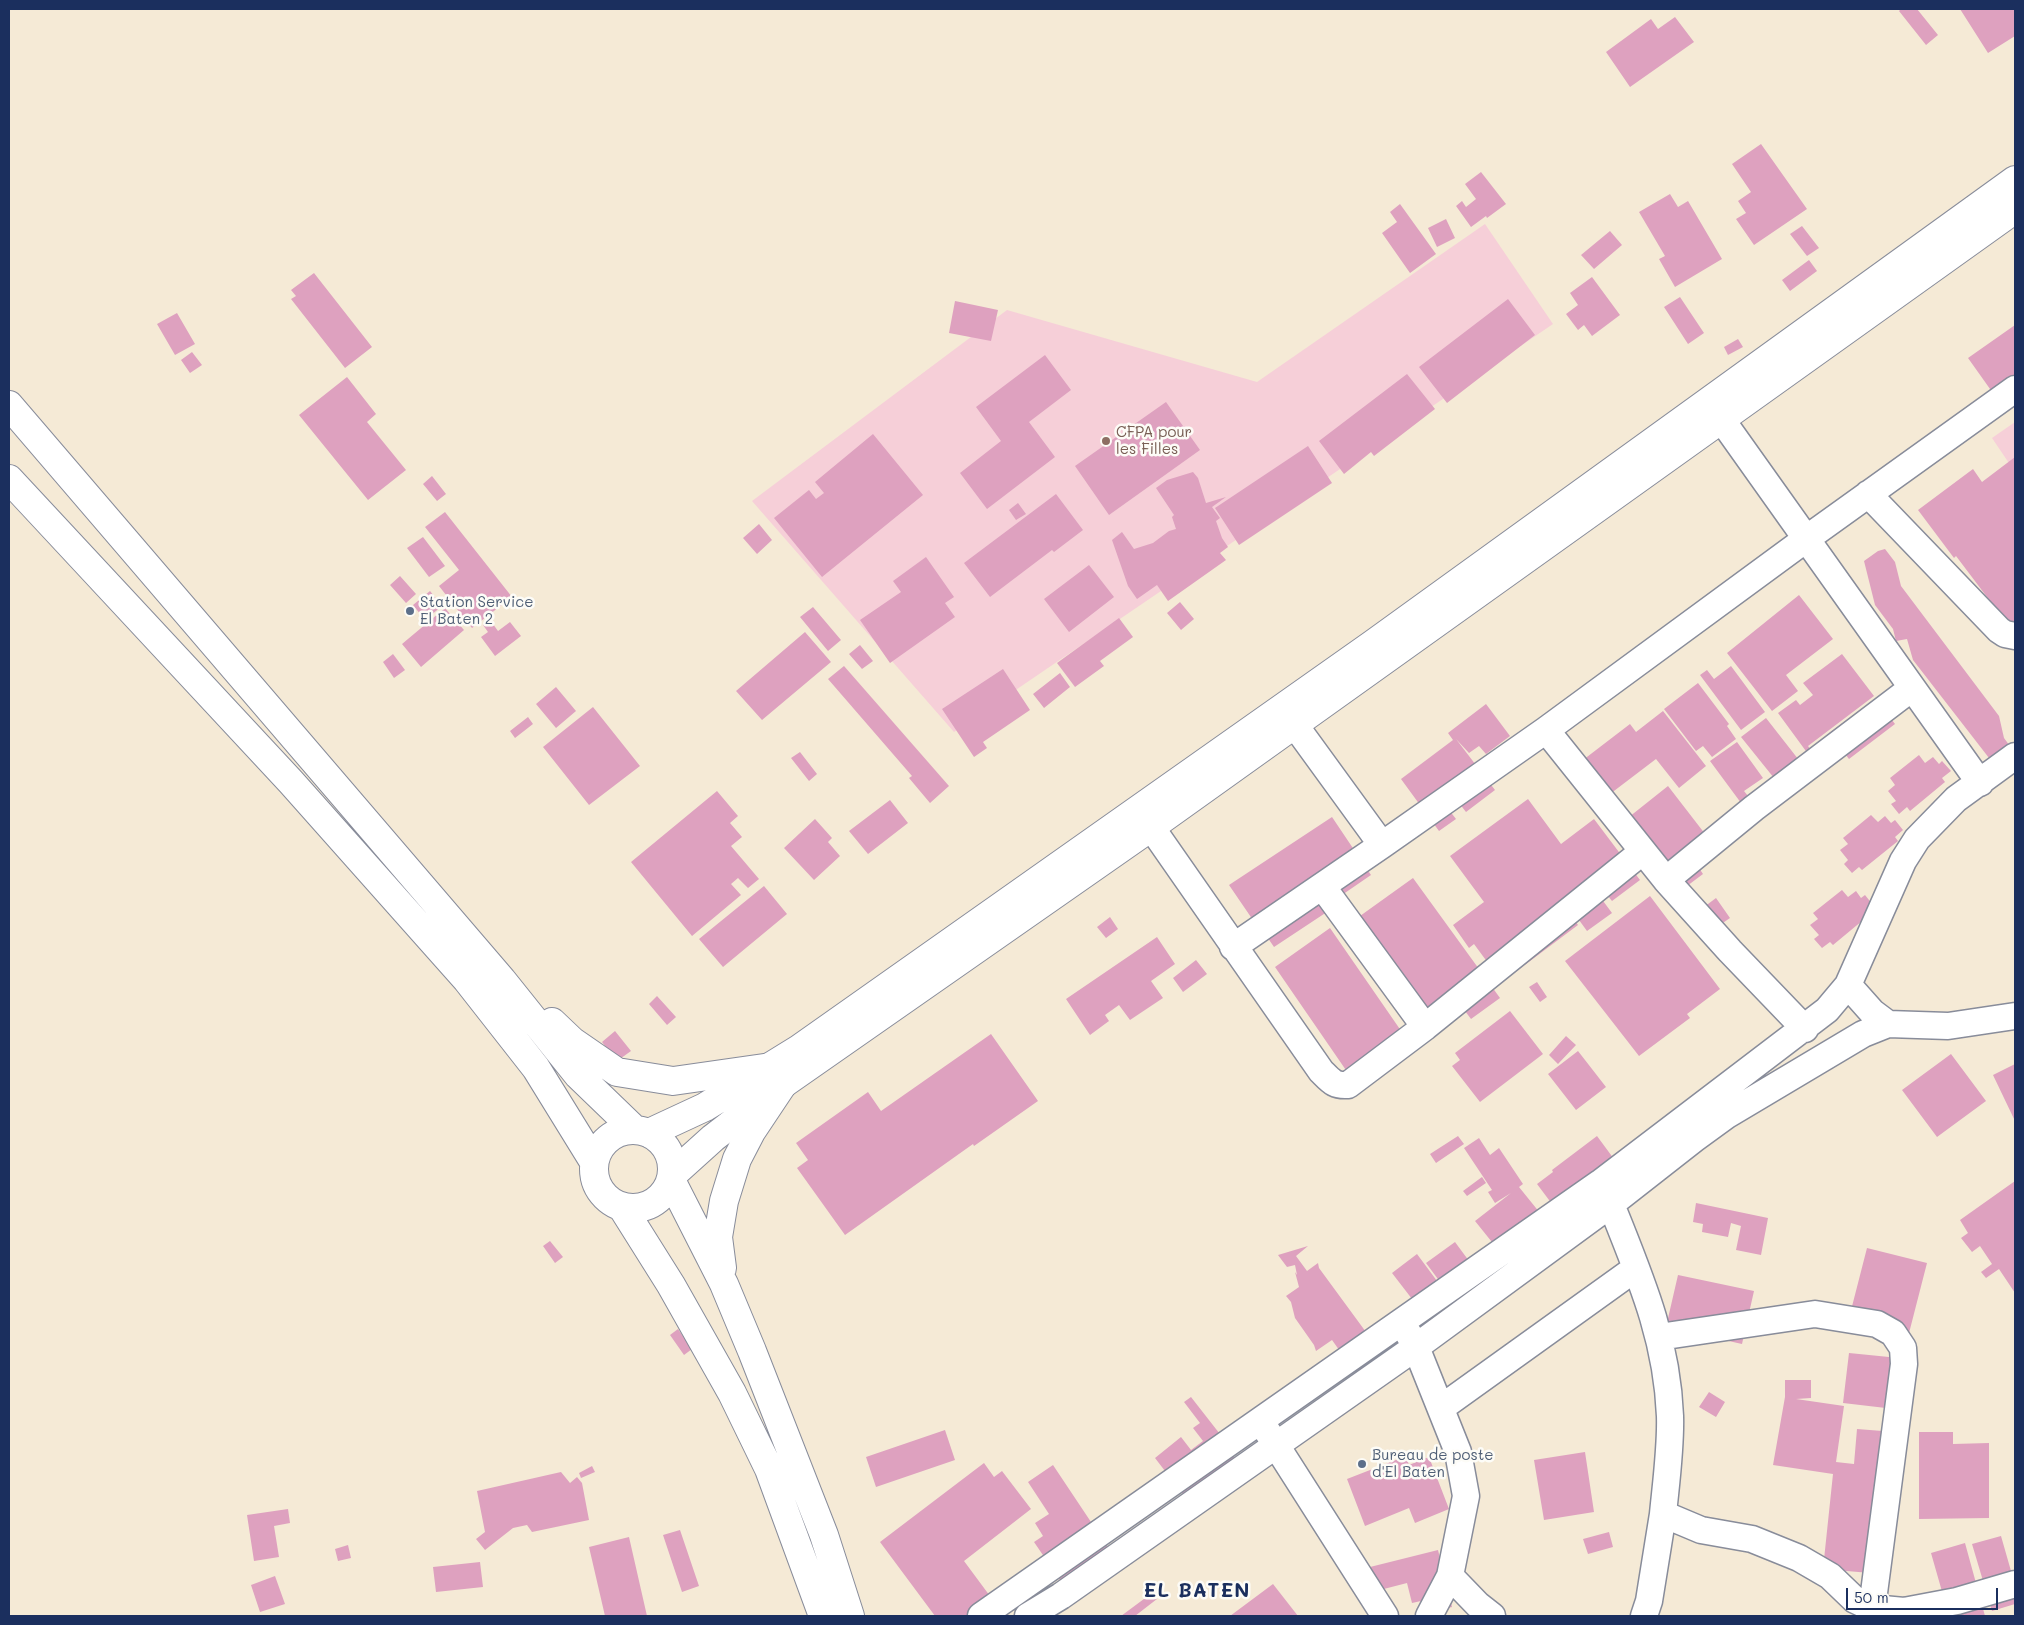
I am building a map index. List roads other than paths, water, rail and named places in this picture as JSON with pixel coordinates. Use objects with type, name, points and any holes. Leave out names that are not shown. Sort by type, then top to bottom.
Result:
[{"type":"main road","points":[[671,1177],[777,1076],[1242,748],[1294,724],[1623,490],[1715,410],[2015,180]]},
{"type":"main road","points":[[9,405],[502,980],[578,1075],[641,1131],[661,1141],[669,1152],[673,1166],[666,1192],[646,1207],[634,1209],[622,1208],[609,1201],[599,1190],[594,1177],[594,1162],[601,1145],[616,1133],[641,1131],[705,1107],[777,1076],[1151,827],[1242,748],[1373,644],[1715,410],[2015,209]]},
{"type":"main road","points":[[9,479],[291,782],[467,980],[536,1068],[594,1162]]},
{"type":"main road","points":[[502,980],[537,1008],[572,1041],[617,1072],[673,1080],[777,1076]]},
{"type":"main road","points":[[724,1284],[718,1237],[724,1201],[737,1159],[777,1076]]},
{"type":"main road","points":[[671,1177],[724,1284],[824,1534],[850,1616]]},
{"type":"main road","points":[[622,1208],[671,1285],[736,1402],[769,1469],[823,1616]]},
{"type":"street","points":[[1233,947],[1546,730],[1806,539],[2015,389]]},
{"type":"street","points":[[1715,410],[1980,783]]},
{"type":"street","points":[[1868,494],[1999,630],[2005,634],[2015,636]]},
{"type":"street","points":[[1666,880],[1754,808],[1912,688]]},
{"type":"street","points":[[1294,724],[1382,845]]},
{"type":"street","points":[[1546,730],[1666,880],[1730,951],[1805,1028]]},
{"type":"street","points":[[1028,1616],[1064,1606],[1276,1446],[1416,1347],[1606,1194],[1717,1108],[1805,1028],[1828,1010],[1848,985],[1903,861],[1917,839],[1956,799],[2015,756]]},
{"type":"street","points":[[1151,827],[1321,1071],[1339,1086],[1348,1085],[1425,1027],[1642,852]]},
{"type":"street","points":[[1322,886],[1425,1027]]},
{"type":"street","points":[[1848,985],[1872,1012],[1888,1024]]},
{"type":"street","points":[[1717,1108],[1856,1038],[1888,1024],[1948,1026],[2015,1016]]},
{"type":"street","points":[[1606,1194],[1654,1317],[1664,1360],[1670,1417],[1663,1514],[1649,1601],[1644,1616]]},
{"type":"street","points":[[981,1616],[1261,1422],[1401,1322],[1606,1194]]},
{"type":"street","points":[[1440,1408],[1636,1268]]},
{"type":"street","points":[[1659,1338],[1815,1314],[1877,1324],[1894,1333],[1904,1348],[1904,1364],[1872,1608]]},
{"type":"street","points":[[1401,1322],[1416,1347],[1458,1452],[1466,1496],[1450,1576],[1428,1616]]},
{"type":"street","points":[[1261,1422],[1385,1616]]},
{"type":"street","points":[[1663,1514],[1701,1530],[1752,1540],[1800,1558],[1830,1576],[1856,1600],[1872,1608],[1904,1611],[1959,1609],[2015,1584]]},
{"type":"street","points":[[1049,1569],[1064,1606]]},
{"type":"street","points":[[1450,1576],[1478,1605],[1492,1616]]},
{"type":"place","name":"CFPA pour les Filles","points":[[1106,441]]},
{"type":"place","name":"Station Service El Baten 2","points":[[410,611]]},
{"type":"place","name":"Bureau de poste d'El Baten","points":[[1362,1464]]},
{"type":"district","name":"EL BATEN","points":[[1197,1591]]}]
